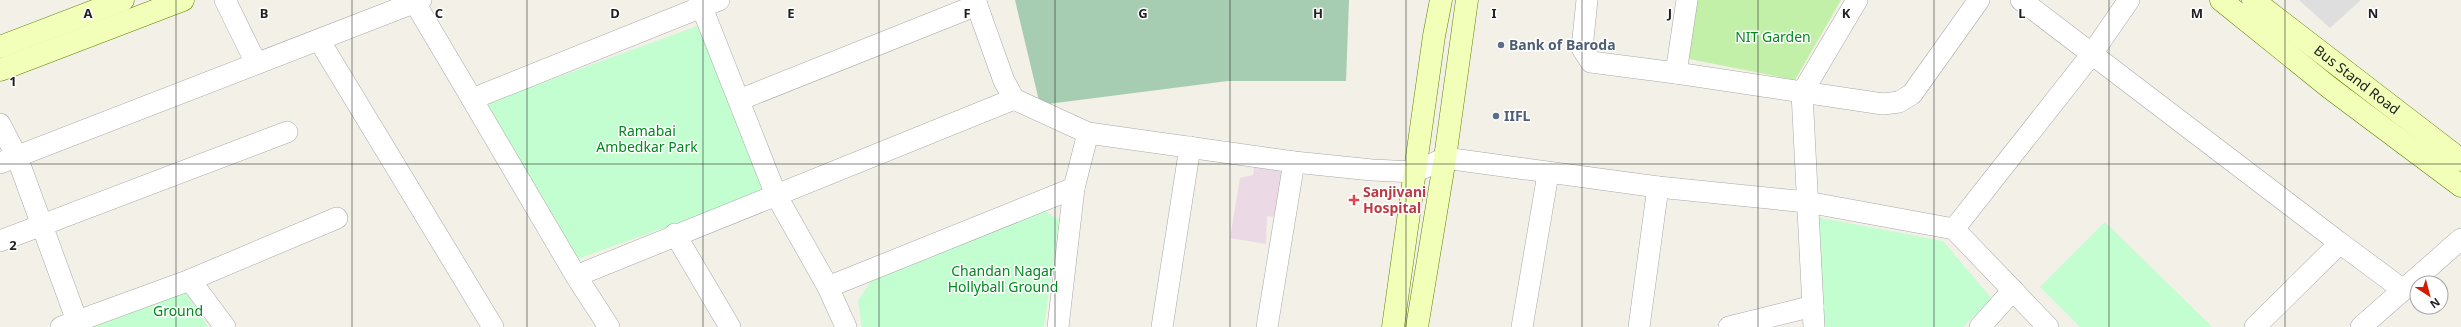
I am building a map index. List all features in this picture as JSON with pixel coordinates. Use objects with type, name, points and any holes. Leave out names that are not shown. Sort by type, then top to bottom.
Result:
[{"type":"main road","points":[[0,47],[123,0]]},
{"type":"main road","points":[[0,70],[183,0]]},
{"type":"main road","points":[[1393,327],[1434,36],[1441,0]]},
{"type":"main road","points":[[1418,327],[1445,158],[1467,0]]},
{"type":"main road","points":[[2221,0],[2330,88],[2461,186]]},
{"type":"main road","name":"Bus Stand Road","points":[[2253,0],[2461,160]]},
{"type":"street","points":[[225,0],[256,63]]},
{"type":"street","points":[[1587,0],[1582,48],[1592,62],[1883,104],[1899,102],[1912,94],[1979,0]]},
{"type":"street","points":[[1676,73],[1687,0]]},
{"type":"street","points":[[1814,327],[1802,93],[1857,0]]},
{"type":"street","points":[[2021,0],[2091,55],[2402,289]]},
{"type":"street","points":[[1954,229],[2091,55],[2129,0]]},
{"type":"street","points":[[8,160],[418,1],[472,99],[576,276],[609,327]]},
{"type":"street","points":[[472,99],[707,2],[739,100],[776,195],[828,287],[846,327]]},
{"type":"street","points":[[739,100],[976,3],[1004,81],[1014,99],[1088,133],[1294,162],[1415,172],[1445,158],[1548,174],[1807,202],[1954,229],[2048,327]]},
{"type":"street","points":[[319,40],[493,327]]},
{"type":"street","points":[[576,276],[675,234],[1014,99]]},
{"type":"street","points":[[0,124],[8,160],[43,224],[69,324],[190,280],[337,218]]},
{"type":"street","points":[[0,241],[287,132]]},
{"type":"street","points":[[1058,327],[1074,188],[1088,133]]},
{"type":"street","points":[[1162,327],[1190,147]]},
{"type":"street","points":[[1267,327],[1294,162]]},
{"type":"street","points":[[1522,327],[1548,174]]},
{"type":"street","points":[[1639,327],[1658,187]]},
{"type":"street","points":[[828,287],[1074,188]]},
{"type":"street","points":[[675,234],[730,327]]},
{"type":"street","points":[[2361,327],[2402,289],[2461,239]]},
{"type":"street","points":[[2255,327],[2340,243]]},
{"type":"street","points":[[190,280],[224,327]]},
{"type":"street","points":[[1980,327],[2013,290]]},
{"type":"street","points":[[1729,327],[1813,306]]},
{"type":"shaded area","points":[[2299,0],[2361,0],[2330,28]]},
{"type":"shaded area","points":[[1255,163],[1287,169],[1278,217],[1267,216],[1266,244],[1230,238],[1240,178],[1253,175]]},
{"type":"green space","points":[[1015,0],[1349,0],[1346,81],[1228,81],[1040,105]]},
{"type":"green space","name":"NIT Garden","points":[[1690,0],[1841,0],[1795,80],[1679,57]]},
{"type":"green space","name":"Ramabai Ambedkar Park","points":[[700,25],[767,191],[577,259],[487,103]]},
{"type":"green space","name":"Chandan Nagar Hollyball Ground","points":[[1045,211],[1059,220],[1044,327],[862,327],[858,301],[871,281]]},
{"type":"green space","points":[[1816,217],[1943,241],[1992,299],[1963,327],[1820,327]]},
{"type":"green space","points":[[2105,222],[2212,327],[2080,327],[2040,287]]},
{"type":"green space","name":"Ground","points":[[185,291],[208,327],[86,327]]},
{"type":"place","name":"Bank of Baroda","points":[[1501,45]]},
{"type":"place","name":"IIFL","points":[[1496,116]]},
{"type":"place","name":"Sanjivani Hospital","points":[[1354,200]]}]
